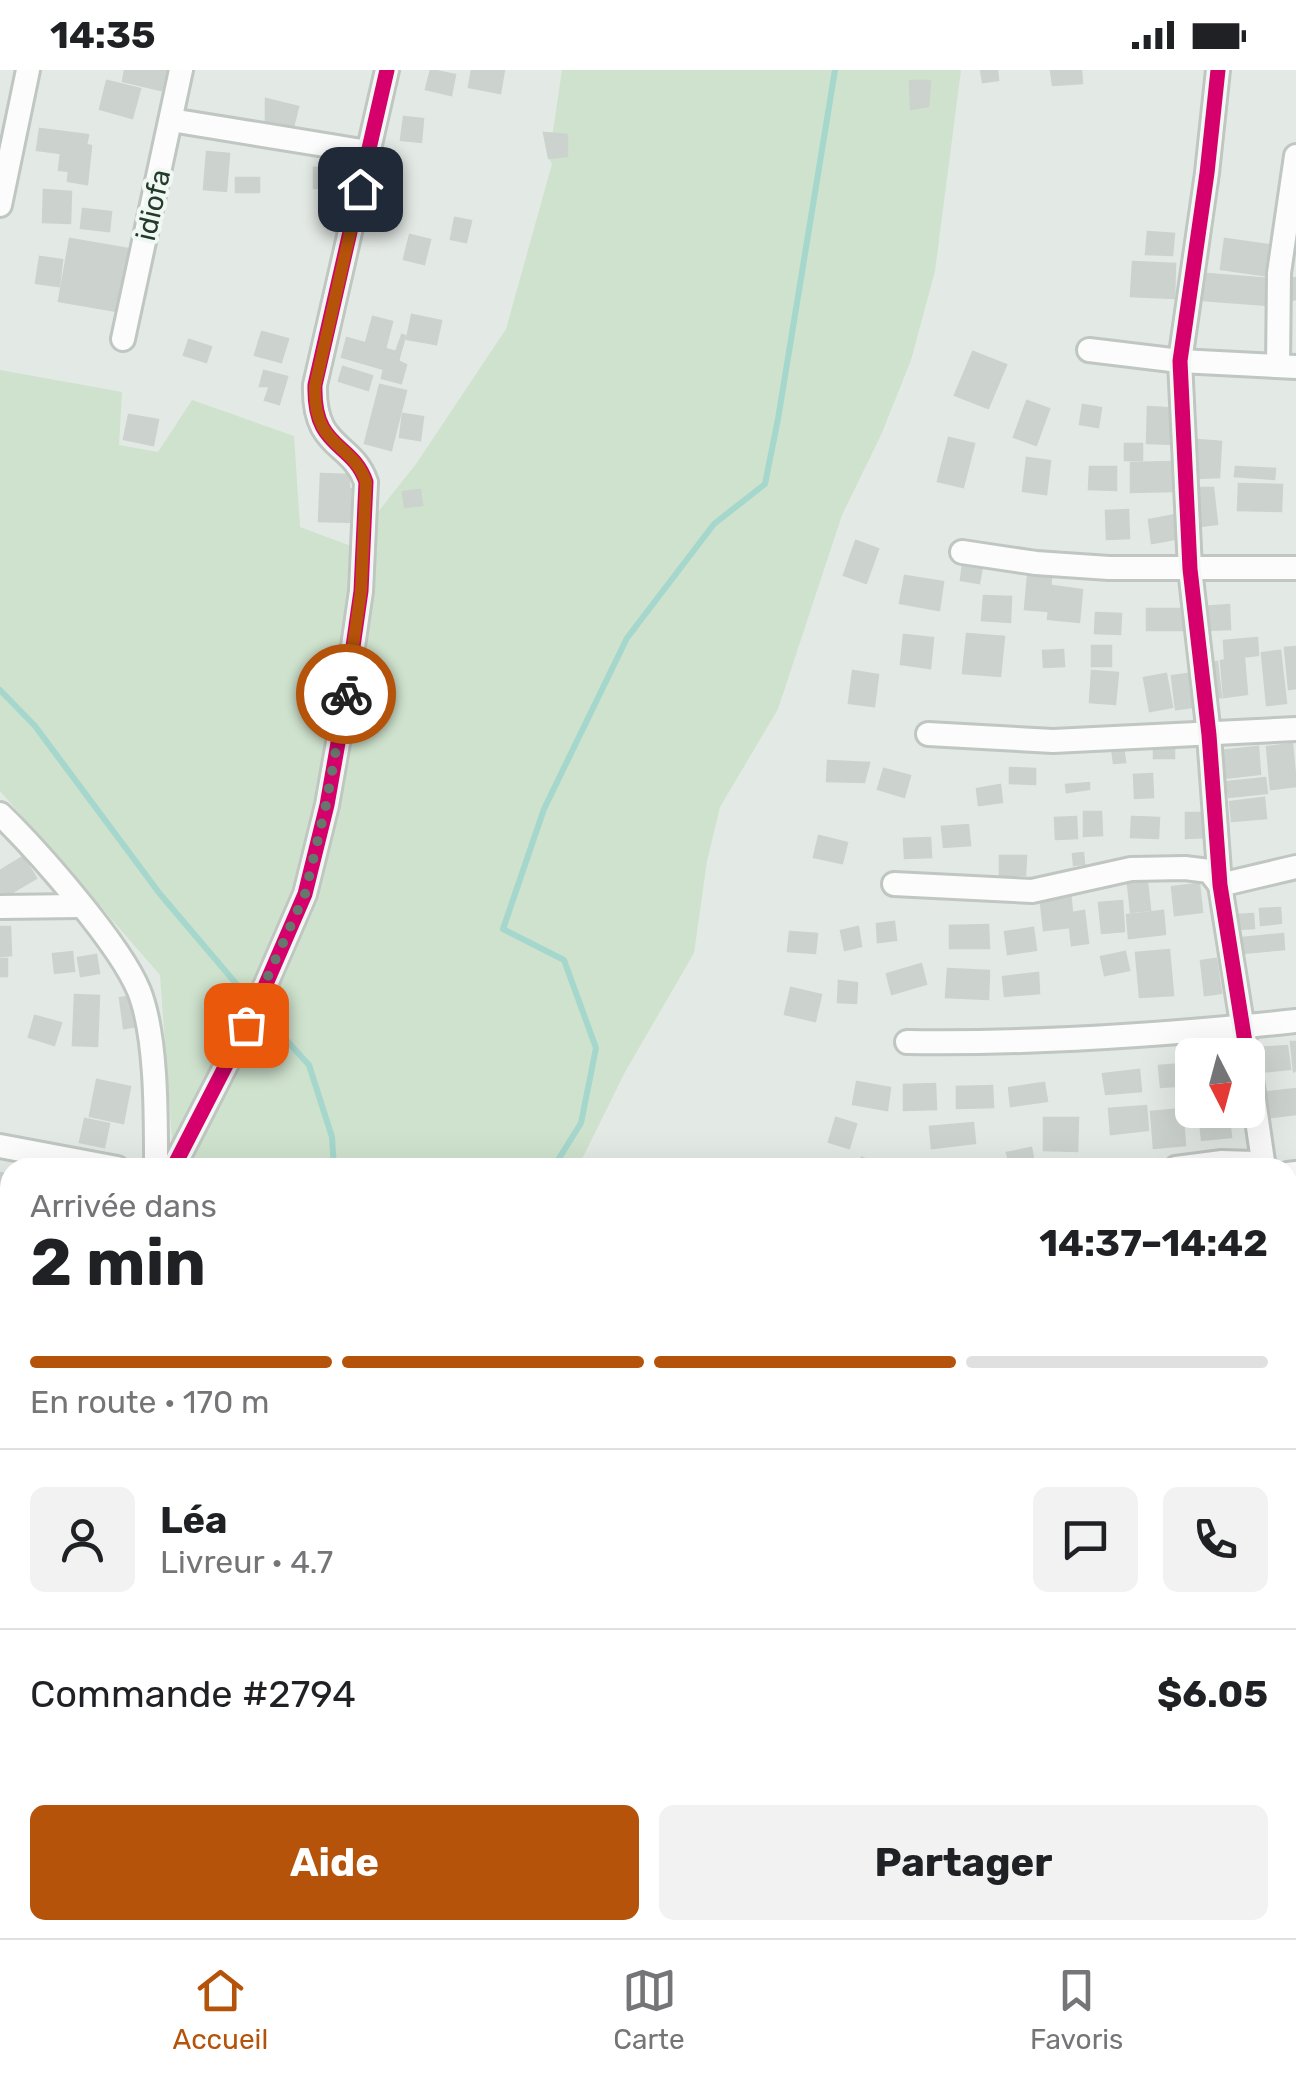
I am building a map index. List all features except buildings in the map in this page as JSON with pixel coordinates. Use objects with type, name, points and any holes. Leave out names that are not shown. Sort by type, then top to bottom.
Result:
[{"type":"street","points":[[0,206],[28,70]]},
{"type":"street","name":"idiofa","points":[[123,339],[181,70]]},
{"type":"street","points":[[178,1158],[256,1006],[305,894],[326,805],[361,591],[366,482],[364,474],[332,444],[321,426],[314,407],[315,386],[387,70]]},
{"type":"street","points":[[1218,70],[1180,362],[1190,569],[1209,734],[1220,885],[1244,1038]]},
{"type":"street","points":[[171,120],[368,152]]},
{"type":"street","points":[[1088,350],[1180,362],[1287,366],[1279,273],[1296,156]]},
{"type":"street","points":[[962,552],[1072,566],[1296,568]]},
{"type":"street","points":[[928,734],[1054,741],[1296,729]]},
{"type":"street","points":[[0,814],[131,974],[143,1005],[152,1072],[156,1158]]},
{"type":"street","points":[[1220,885],[1296,867]]},
{"type":"street","points":[[894,884],[1032,891],[1131,870],[1185,868],[1209,871],[1220,885]]},
{"type":"street","points":[[0,907],[79,906]]},
{"type":"street","points":[[906,1042],[1010,1044],[1133,1038],[1296,1020]]},
{"type":"street","points":[[1256,1128],[1260,1158]]},
{"type":"street","points":[[0,1146],[63,1158]]},
{"type":"green space","points":[[562,70],[961,70],[935,271],[911,360],[881,435],[842,515],[778,709],[720,807],[707,861],[694,953],[625,1072],[582,1158],[173,1158],[160,975],[0,791],[0,370],[122,392],[119,445],[158,452],[192,400],[294,436],[300,527],[351,546],[416,464],[506,329],[552,164],[549,158]]},
{"type":"waterway","points":[[559,1158],[581,1123],[596,1048],[564,960],[503,929],[544,809],[627,638],[714,524],[765,484],[835,70]]},
{"type":"waterway","points":[[0,690],[35,726],[160,894],[250,1000]]},
{"type":"waterway","points":[[259,1010],[309,1065],[332,1137],[333,1158]]},
{"type":"cycle path","points":[[178,1158],[256,1007],[305,894],[327,805],[361,591],[366,482],[360,469],[320,422],[315,385],[387,70]]},
{"type":"cycle path","points":[[1218,70],[1180,361],[1190,569],[1209,735],[1220,885],[1244,1038]]},
{"type":"way so far","points":[[246,1025],[305,894],[346,694]]},
{"type":"route","points":[[346,694],[361,591],[366,482],[364,474],[332,444],[314,407],[318,364],[360,189]]}]
